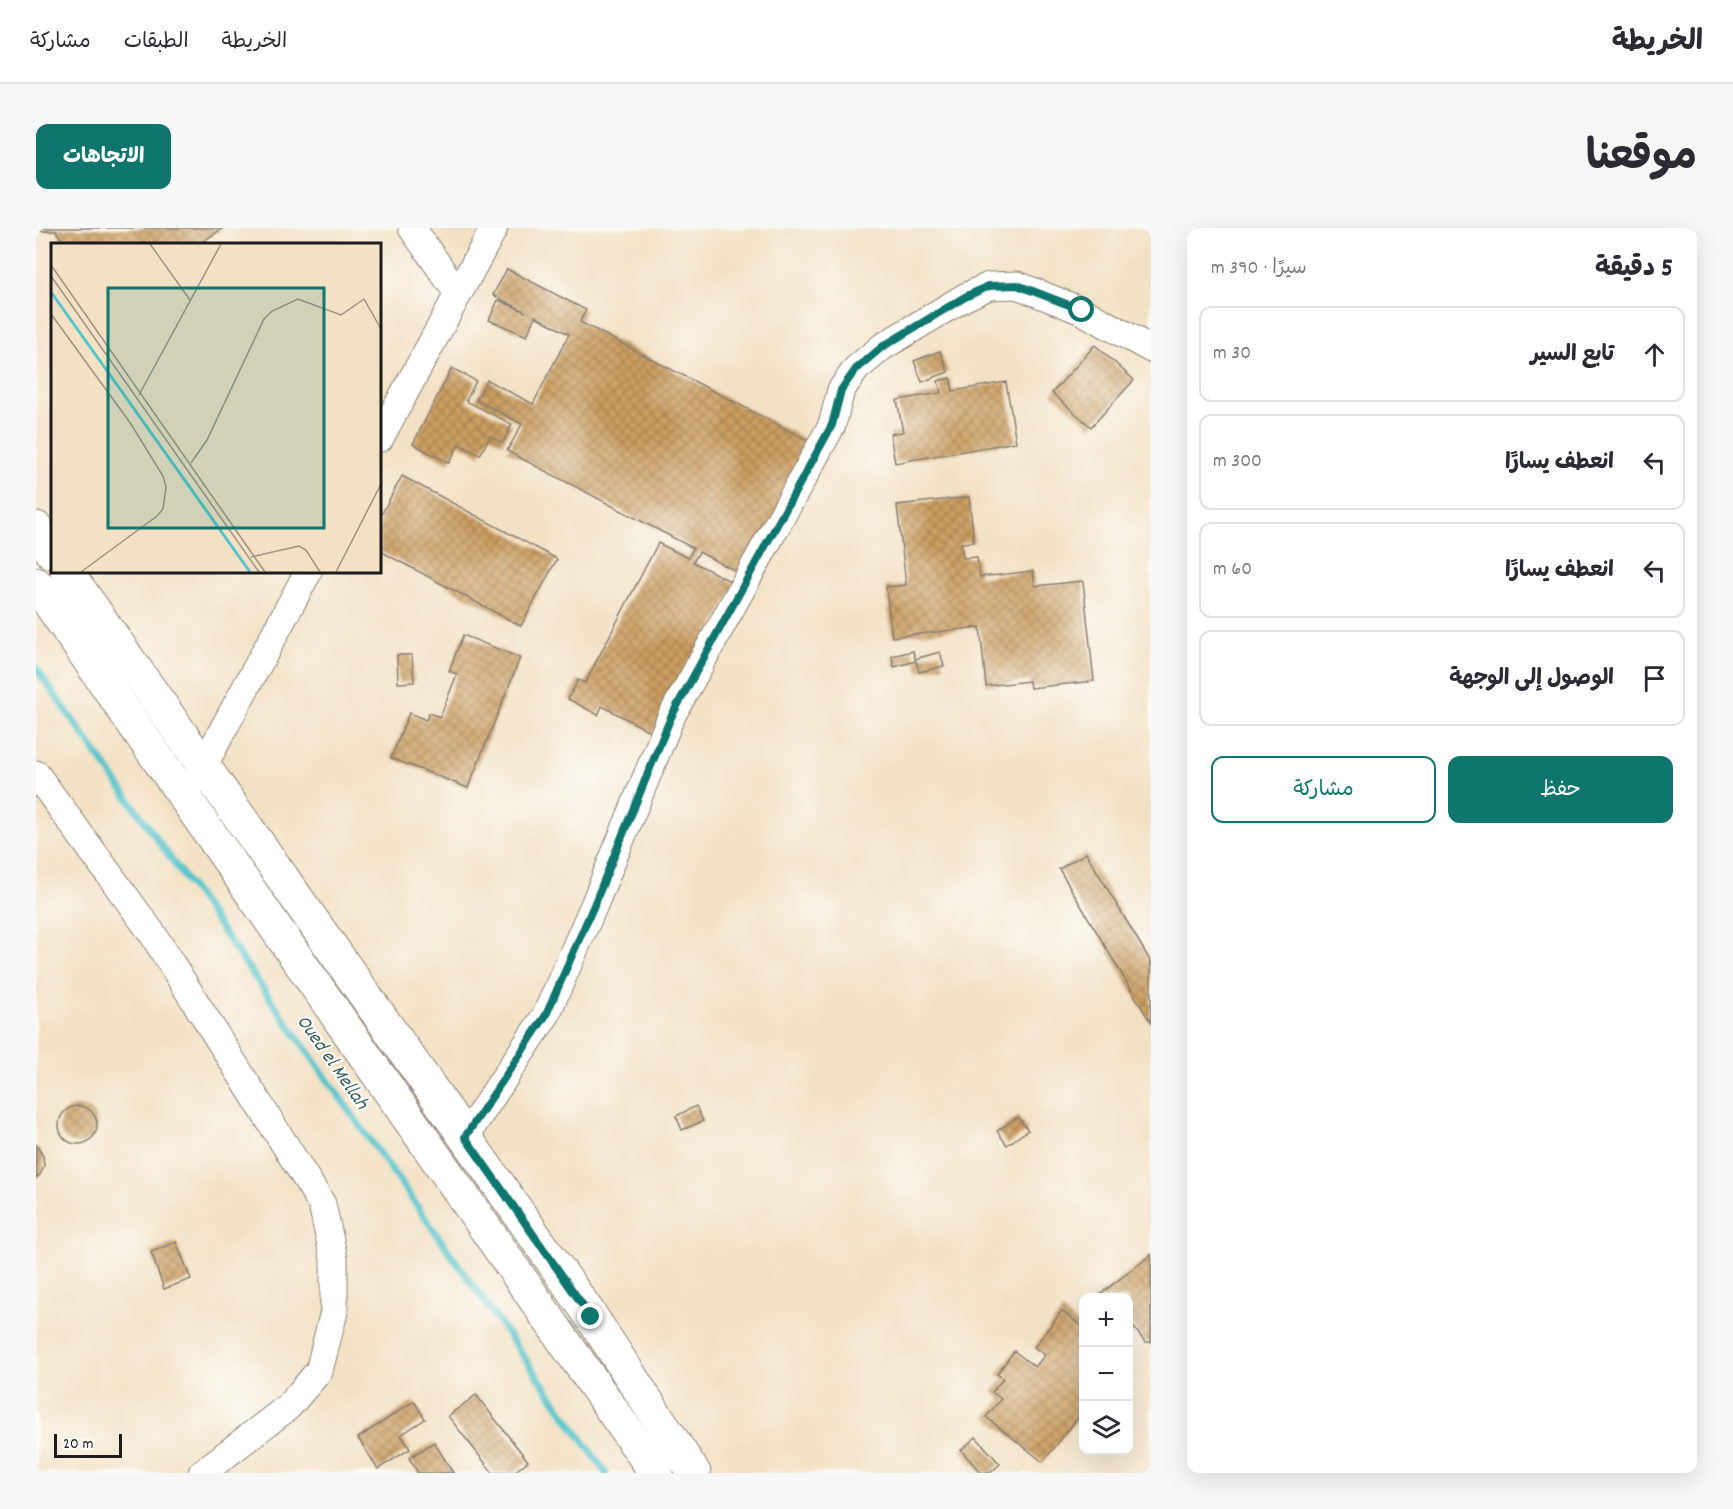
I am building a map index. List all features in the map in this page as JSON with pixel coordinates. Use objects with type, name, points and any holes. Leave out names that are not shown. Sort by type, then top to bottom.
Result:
[{"type":"main road","points":[[36,528],[51,550]]},
{"type":"main road","points":[[68,573],[591,1317],[694,1473]]},
{"type":"main road","points":[[36,584],[656,1473]]},
{"type":"street","points":[[412,228],[457,292]]},
{"type":"street","points":[[381,436],[457,292],[494,228]]},
{"type":"street","points":[[465,1137],[546,1015],[671,717],[832,425],[841,390],[856,369],[882,347],[965,297],[989,286],[1017,285],[1082,310],[1151,349]]},
{"type":"street","points":[[184,795],[204,765],[307,573]]},
{"type":"street","points":[[36,774],[152,933],[322,1204],[334,1259],[334,1312],[319,1371],[288,1407],[202,1473]]},
{"type":"building","points":[[41,228],[223,228],[200,243],[64,243],[56,231],[41,231]]},
{"type":"building","points":[[507,269],[586,310],[580,322],[815,444],[745,576],[699,552],[693,562],[736,584],[657,735],[602,706],[598,715],[568,699],[578,680],[585,683],[658,543],[688,558],[693,548],[507,451],[522,424],[476,400],[487,380],[533,404],[569,334],[535,316],[527,336],[489,320],[498,300],[526,312],[493,295]]},
{"type":"building","points":[[1095,345],[1134,380],[1091,427],[1052,393]]},
{"type":"building","points":[[940,351],[948,372],[922,382],[914,361]]},
{"type":"building","points":[[452,368],[476,381],[466,401],[512,424],[503,443],[490,436],[480,455],[459,444],[449,463],[413,444]]},
{"type":"building","points":[[950,378],[953,391],[1006,382],[1016,442],[895,463],[890,434],[903,432],[897,400],[941,393],[938,381]]},
{"type":"building","points":[[402,476],[557,559],[521,626],[381,552],[381,515]]},
{"type":"building","points":[[969,497],[974,542],[961,543],[963,558],[977,557],[980,577],[1033,571],[1035,586],[1083,581],[1094,681],[1030,688],[1029,681],[986,686],[980,627],[892,637],[886,587],[906,585],[897,505]]},
{"type":"building","points":[[463,635],[520,658],[468,788],[391,758],[409,713],[426,720],[429,713],[440,717],[457,674],[449,671]]},
{"type":"building","points":[[913,651],[915,659],[940,652],[944,666],[919,672],[916,661],[894,667],[892,656]]},
{"type":"building","points":[[397,655],[412,655],[414,682],[398,683]]},
{"type":"building","points":[[1086,853],[1151,962],[1151,1023],[1059,869]]},
{"type":"building","points":[[78,1106],[92,1111],[97,1125],[92,1139],[78,1144],[64,1139],[59,1125],[64,1111]]},
{"type":"building","points":[[696,1106],[703,1121],[682,1130],[676,1116]]},
{"type":"building","points":[[1018,1117],[1028,1130],[1007,1145],[997,1131]]},
{"type":"building","points":[[36,1145],[43,1156],[44,1166],[36,1178]]},
{"type":"building","points":[[176,1242],[191,1279],[164,1289],[151,1252]]},
{"type":"building","points":[[1151,1255],[1151,1342],[1145,1342],[1133,1326],[1133,1293],[1102,1293]]},
{"type":"building","points":[[1062,1311],[1079,1324],[1079,1416],[1043,1462],[986,1417],[1001,1399],[992,1392],[1003,1379],[997,1374],[1014,1351],[1035,1367],[1045,1355],[1034,1347]]},
{"type":"building","points":[[476,1395],[528,1461],[513,1473],[493,1473],[448,1416]]},
{"type":"building","points":[[414,1401],[425,1419],[401,1435],[410,1449],[378,1469],[358,1438]]},
{"type":"building","points":[[976,1437],[1000,1464],[990,1473],[981,1473],[961,1450]]},
{"type":"building","points":[[434,1442],[453,1473],[418,1473],[409,1458]]},
{"type":"waterway","name":"Oued el Mellah","points":[[36,668],[606,1473]]},
{"type":"route","points":[[591,1317],[465,1137],[546,1015],[671,717],[832,425],[841,390],[856,369],[882,347],[965,297],[989,286],[1017,285],[1082,310]]}]
